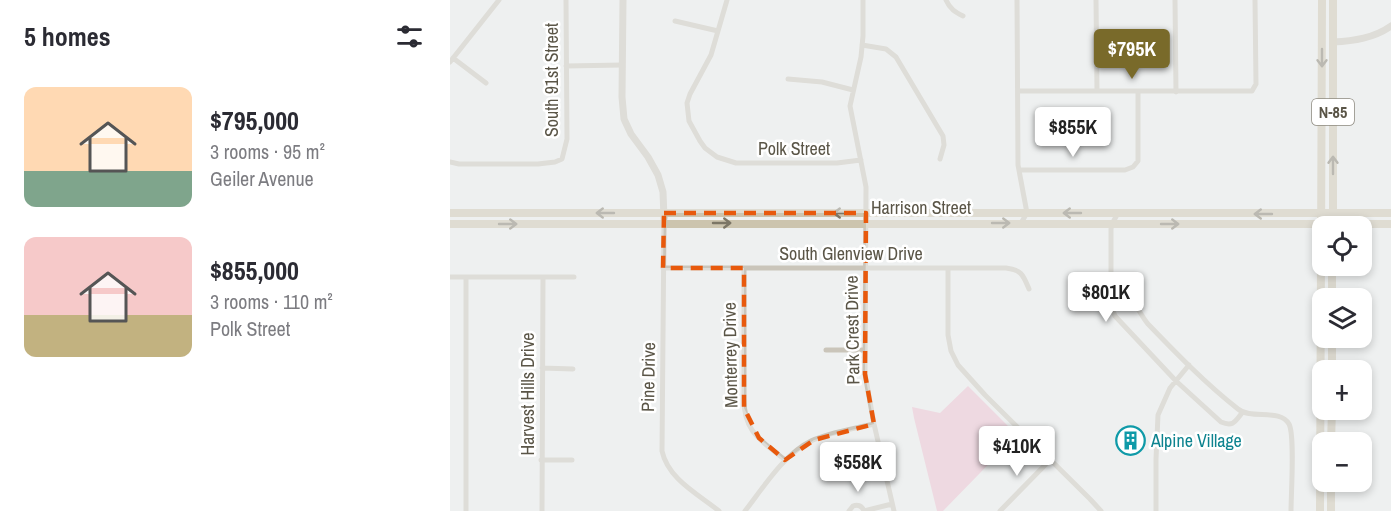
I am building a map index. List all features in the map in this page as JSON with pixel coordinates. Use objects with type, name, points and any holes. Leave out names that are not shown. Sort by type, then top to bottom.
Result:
[{"type":"main road","name":"N-85","points":[[1322,0],[1322,214]]},
{"type":"main road","points":[[1327,0],[1327,34],[1333,42]]},
{"type":"main road","name":"N-85","points":[[1333,214],[1334,0]]},
{"type":"main road","name":"Harrison Street","points":[[450,213],[664,218],[866,218],[1027,213],[1391,213]]},
{"type":"main road","name":"Harrison Street","points":[[450,224],[664,218]]},
{"type":"main road","name":"Harrison Street","points":[[866,218],[1021,223],[1312,224]]},
{"type":"main road","name":"Harrison Street","points":[[1372,224],[1391,224]]},
{"type":"main road","name":"N-85","points":[[1320,511],[1321,276]]},
{"type":"main road","points":[[1331,492],[1331,511]]},
{"type":"street","points":[[486,83],[452,60],[499,0]]},
{"type":"street","name":"South 91st Street","points":[[450,162],[538,164],[562,159],[567,139],[566,0]]},
{"type":"street","points":[[623,0],[622,97],[624,118],[631,134],[658,175],[663,192],[664,218]]},
{"type":"street","points":[[675,21],[718,31],[727,0]]},
{"type":"street","name":"Park Crest Drive","points":[[863,0],[861,57],[850,111],[866,187],[865,374],[873,424],[894,511]]},
{"type":"street","points":[[946,0],[954,12],[963,16]]},
{"type":"street","points":[[1017,0],[1019,170],[1027,213],[1021,223]]},
{"type":"street","points":[[1096,0],[1097,92]]},
{"type":"street","points":[[1175,0],[1176,92]]},
{"type":"street","points":[[1018,91],[1248,92],[1256,84],[1255,0]]},
{"type":"street","points":[[1333,42],[1356,40],[1380,33],[1391,26]]},
{"type":"street","name":"Polk Street","points":[[718,31],[711,55],[690,94],[687,109],[689,121],[700,141],[711,153],[736,163],[831,164],[861,160]]},
{"type":"street","points":[[862,45],[886,49],[896,57],[943,136],[944,145],[940,159]]},
{"type":"street","points":[[566,66],[622,65]]},
{"type":"street","points":[[788,79],[822,82],[853,90]]},
{"type":"street","points":[[1019,170],[1131,169],[1138,160],[1138,92]]},
{"type":"street","points":[[1118,213],[1112,224],[1111,306],[1115,316],[1176,381],[1221,422],[1228,425],[1234,423],[1242,413]]},
{"type":"street","name":"Pine Drive","points":[[664,218],[663,457],[677,477],[719,511]]},
{"type":"street","name":"South Glenview Drive","points":[[663,268],[1013,269],[1022,273],[1029,289]]},
{"type":"street","name":"Monterrey Drive","points":[[744,268],[745,415],[754,433],[785,460]]},
{"type":"street","points":[[948,268],[948,335],[951,351],[956,361],[985,395],[1101,511]]},
{"type":"street","points":[[450,277],[574,277]]},
{"type":"street","points":[[466,277],[466,511]]},
{"type":"street","name":"Harvest Hills Drive","points":[[542,511],[543,277]]},
{"type":"street","points":[[1111,293],[1125,296],[1130,300],[1146,322],[1221,397],[1242,413],[1281,416],[1288,423],[1291,450],[1291,511]]},
{"type":"street","points":[[826,350],[865,350]]},
{"type":"street","points":[[1156,511],[1158,415],[1166,396],[1189,365]]},
{"type":"street","points":[[542,368],[573,369]]},
{"type":"street","points":[[744,511],[785,460],[801,447],[814,440],[873,424]]},
{"type":"street","points":[[1000,511],[1051,459]]},
{"type":"street","points":[[541,460],[572,460]]},
{"type":"street","points":[[849,511],[857,505],[864,511],[892,504]]},
{"type":"highlighted area","points":[[664,213],[866,213],[865,374],[874,424],[814,440],[785,460],[759,438],[744,408],[744,268],[663,268]]},
{"type":"shaded area","points":[[968,386],[1017,435],[943,511],[937,511],[912,407],[940,413]]},
{"type":"place","name":"Alpine Village","points":[[1130,440]]}]
